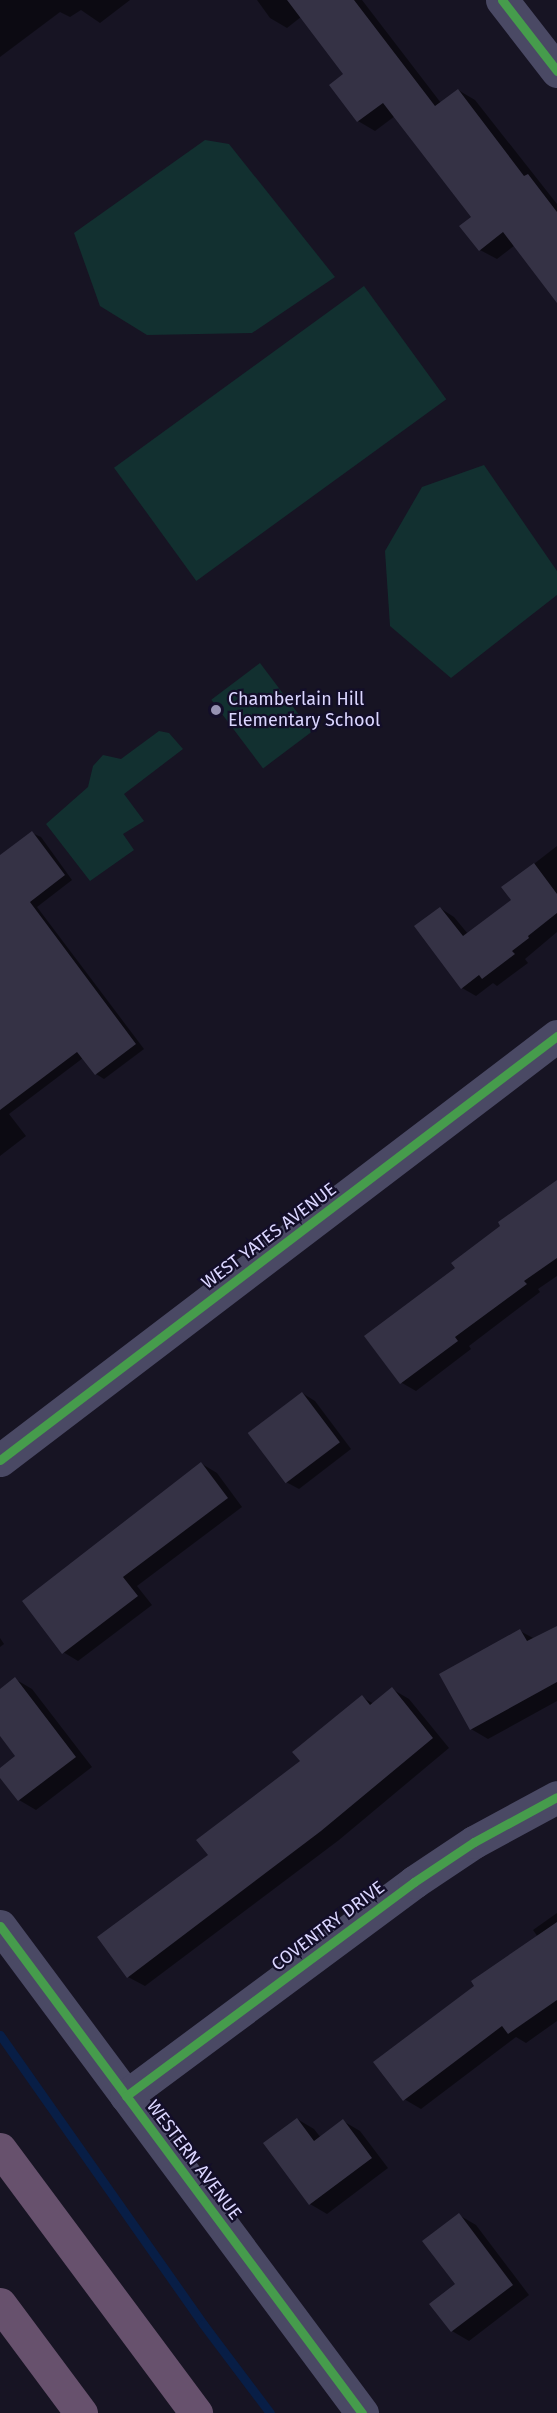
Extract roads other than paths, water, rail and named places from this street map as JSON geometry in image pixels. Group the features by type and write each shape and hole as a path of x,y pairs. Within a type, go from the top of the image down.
{"highway":[{"path":"0,2149 196,2413"},
{"path":"0,2304 81,2413"}],"street":[{"path":"502,0 557,71"},
{"name":"WEST YATES AVENUE","path":"0,1460 557,1036"},
{"name":"COVENTRY DRIVE","path":"126,2096 414,1882 474,1842 557,1797"},
{"name":"WESTERN AVENUE","path":"0,1926 362,2413"}],"waterway":[{"path":"0,2035 203,2324 270,2413"}],"place":[{"name":"Chamberlain Hill Elementary School","path":"216,710"}]}
